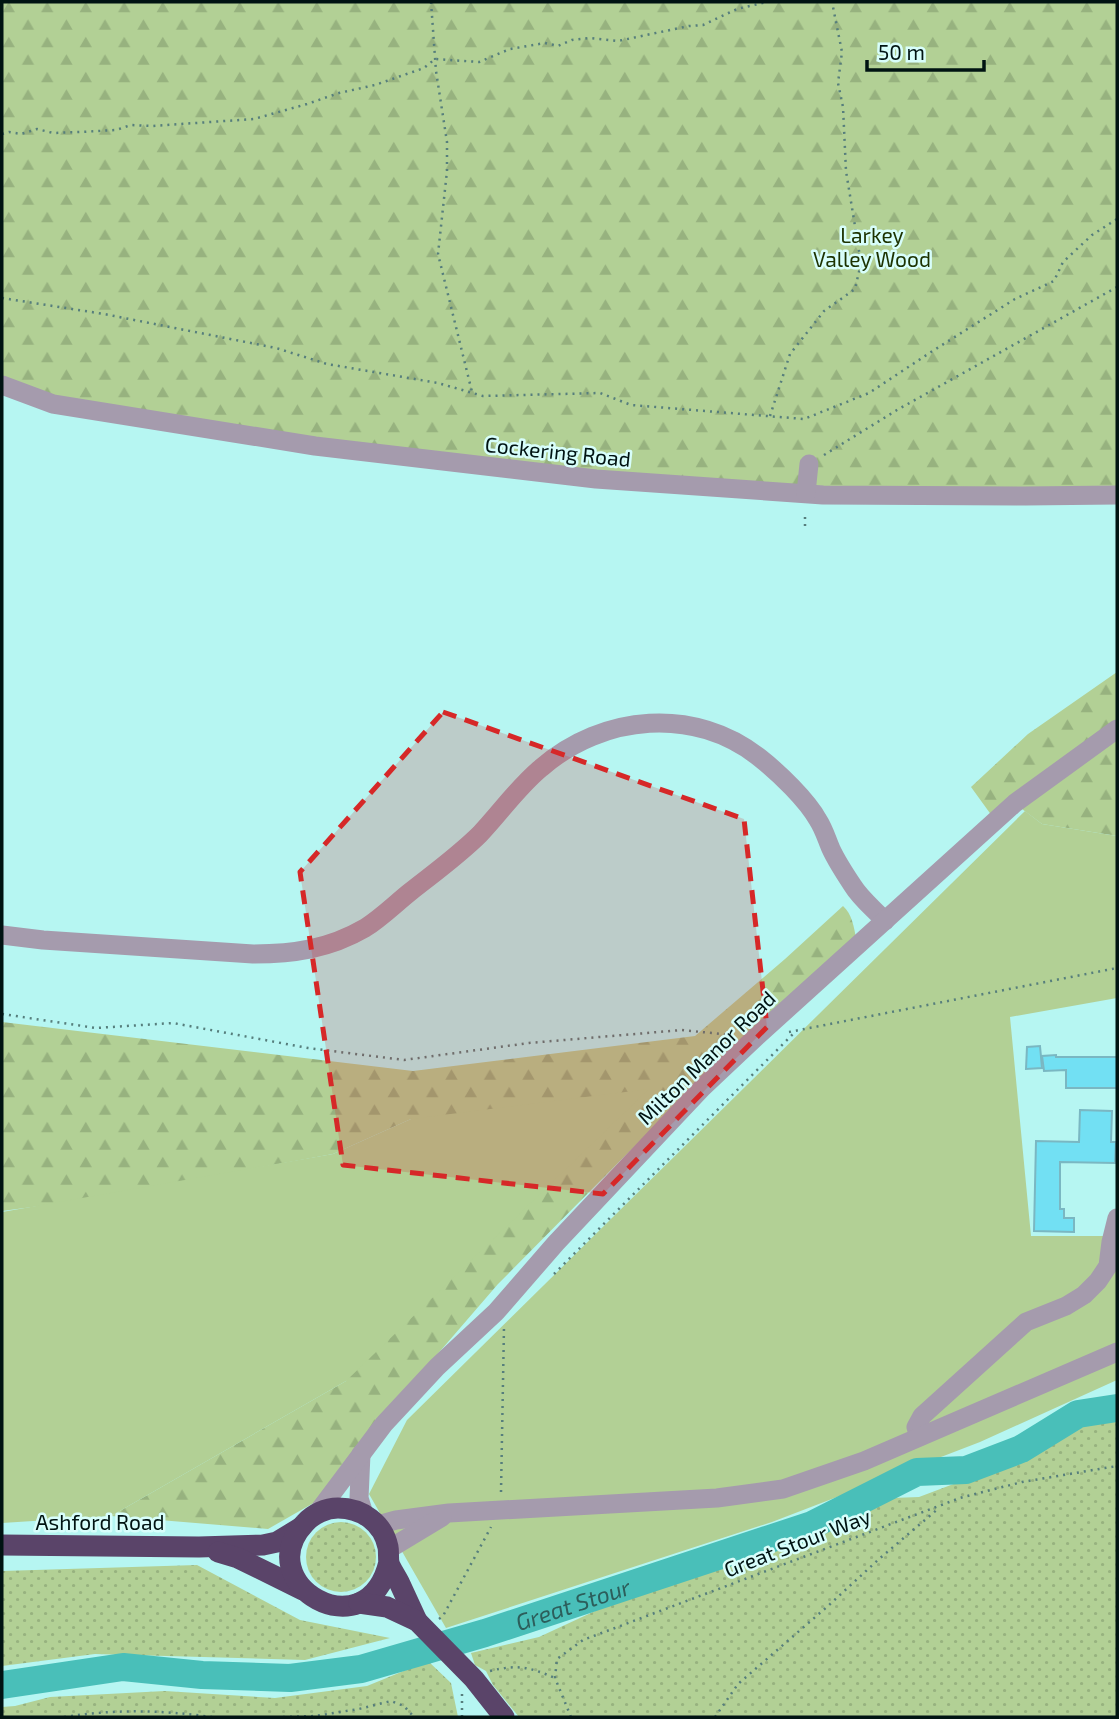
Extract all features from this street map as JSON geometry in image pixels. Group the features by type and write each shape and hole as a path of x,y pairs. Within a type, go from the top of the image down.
{"highway":[{"path":"423,1626 387,1607 359,1603 330,1605 316,1600 304,1591 291,1567 290,1553 300,1528 318,1512 333,1508 349,1508 371,1520 385,1536 389,1555 423,1626 474,1679 503,1717"},
{"name":"Ashford Road","path":"2,1545 264,1545 277,1542 300,1528"},
{"name":"Ashford Road","path":"199,1547 238,1558 304,1591"},
{"path":"359,1603 379,1587 386,1575 389,1555"}],"street":[{"name":"Cockering Road","path":"2,385 53,404 315,446 596,479 822,495 1117,495"},
{"path":"806,493 809,464"},
{"path":"2,935 253,954 304,952 323,947 342,940 382,916 462,850 540,768 559,753 610,729 662,722 695,726 722,735 760,758 780,775 818,820 833,853 854,888 885,921"},
{"name":"Milton Manor Road","path":"318,1512 384,1424 437,1367 496,1312 556,1243 703,1087 1015,803 1117,729"},
{"path":"919,1437 916,1427 922,1416 1003,1341 1026,1322 1066,1306 1084,1295 1098,1281 1108,1266 1117,1218"},
{"path":"361,1454 359,1498 371,1520 396,1520 501,1508 716,1498 783,1489 864,1461 1117,1352"},
{"path":"956,1386 971,1415"},
{"path":"389,1555 449,1513"}],"path":[{"path":"431,2 435,59 447,142 447,171 438,254 472,393"},
{"path":"2,134 21,134 37,129 53,133 116,130 131,125 254,119 375,85 424,68 435,59 478,62 510,49 545,43 558,46 572,40 589,38 618,41 703,25 737,9 767,2"},
{"path":"769,416 790,354 824,311 855,289 861,263 846,171 843,107 838,83 842,52 832,2"},
{"path":"2,298 104,313 276,348 327,364 438,383 483,396 600,393 631,405 804,419 869,393 1005,305 1054,281 1063,262 1092,235 1117,219"},
{"path":"809,464 897,410 1117,287"},
{"path":"2,1014 96,1028 173,1023 308,1048 404,1060 529,1044 682,1030 755,1038 1117,968"},
{"path":"553,1275 796,1031"},
{"path":"423,1626 443,1616 501,1508 504,1324"},
{"name":"Great Stour Way","path":"555,1678 557,1659 583,1640 943,1504 1022,1482 1117,1466"},
{"path":"715,1717 738,1684 943,1504"},
{"path":"474,1679 493,1670 532,1668 555,1678 571,1717"},
{"path":"283,1717 315,1716 391,1701 404,1706 414,1717"},
{"path":"64,1717 98,1712 147,1710 212,1717"}],"highlighted area":[{"path":"443,712 744,819 767,1027 603,1194 343,1165 300,872"}],"green space":[{"name":"Larkey Valley Wood","path":"2,2 1117,2 1117,491 953,496 583,471 316,440 53,399 2,380"},
{"path":"1117,672 1117,836 1042,824 1010,800 992,816 971,787 1028,734"},
{"path":"1025,811 1042,824 1117,836 1117,998 1010,1017 1031,1236 1115,1236 1117,1380 980,1442 772,1522 446,1628 369,1494 407,1420"},
{"path":"843,906 851,917 856,938 712,1068 498,1284 341,1466 317,1501 268,1529 111,1516 346,1381 411,1119 333,1154 78,1201 2,1211 2,1022 413,1071 695,1036"},
{"path":"649,1089 346,1381 111,1516 2,1523 2,1212 333,1154 411,1119"},
{"path":"1110,1415 1117,1417 1117,1717 519,1717 493,1685 486,1671 475,1665 471,1653 539,1637 608,1605 817,1530 892,1498 919,1497 1012,1462 1052,1443 1073,1428"},
{"path":"341,1522 366,1532 376,1557 366,1582 341,1592 316,1582 306,1557 316,1532"},
{"path":"197,1565 300,1620 390,1638 305,1660 95,1654 2,1666 2,1571"},
{"path":"428,1661 451,1683 458,1717 2,1717 2,1707 50,1697 165,1691 275,1698 367,1686"}],"building":[{"path":"1040,1046 1042,1068 1026,1069 1027,1047"},
{"path":"1042,1056 1117,1057 1117,1088 1066,1088 1066,1070 1044,1071"},
{"path":"1080,1110 1112,1111 1111,1142 1116,1142 1115,1163 1060,1162 1060,1209 1064,1209 1064,1218 1074,1218 1074,1232 1034,1231 1036,1141 1079,1142"}],"waterway":[{"name":"Great Stour","path":"2,1685 123,1667 202,1675 290,1678 361,1669 485,1633 812,1525 917,1472 966,1470 1021,1449 1078,1414 1117,1408"}]}
